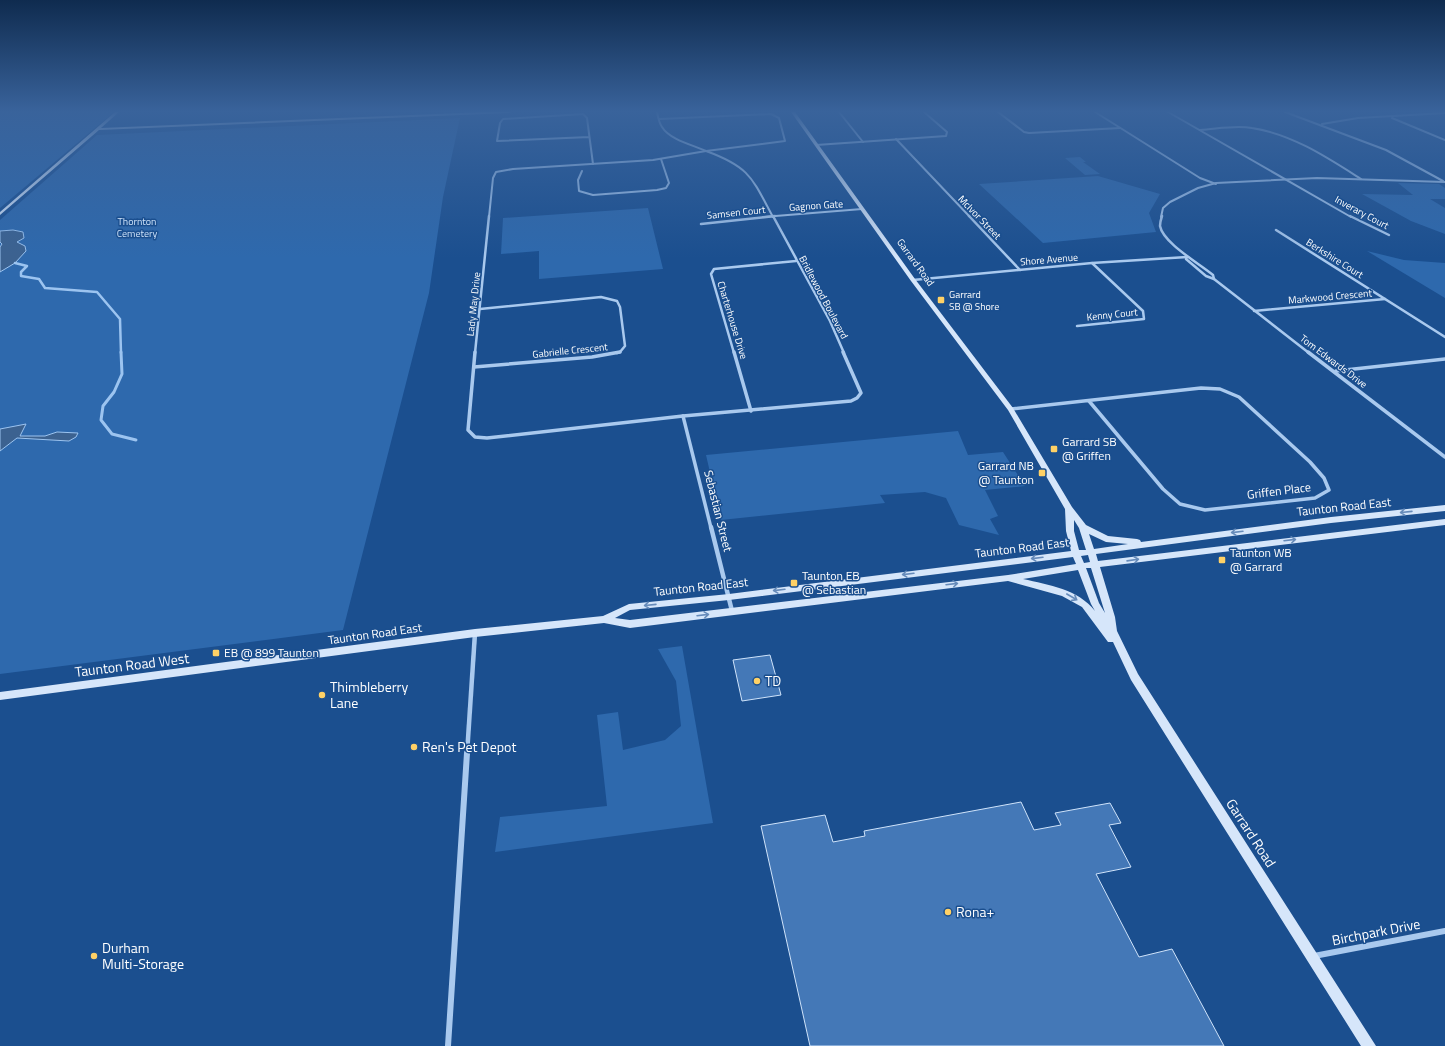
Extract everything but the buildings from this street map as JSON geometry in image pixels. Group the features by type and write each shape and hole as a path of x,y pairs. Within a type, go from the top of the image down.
{"main road":[{"path":"0,214 61,161"},
{"name":"Garrard Road","path":"827,161 913,280 1011,409 1069,509 1083,527 1112,617 1114,633"},
{"name":"Taunton Road East","path":"604,619 629,607 729,597 1324,521 1445,508"},
{"name":"Garrard Road","path":"1069,509 1070,531 1094,604 1114,633 1134,677 1159,719 1368,1046"},
{"name":"Taunton Road East","path":"268,661 475,633 604,619 630,624 1008,578 1081,566 1445,522"},
{"path":"1083,527 1106,539 1148,543"},
{"path":"1008,578 1065,593 1085,605 1122,653"},
{"name":"Taunton Road West","path":"0,696 268,661"}],"street":[{"name":"Lady May Drive","path":"629,161 513,169 496,172 492,178 468,430 475,437 487,438 683,416"},
{"path":"582,171 578,180 579,191 584,193 593,195 657,190 666,188 669,183 662,161"},
{"name":"Bridlewood Boulevard","path":"683,416 851,401 858,398 861,393 830,321 747,172 729,161"},
{"name":"McIvor Street","path":"916,161 1020,270"},
{"path":"1173,161 1200,178 1215,184"},
{"name":"Inverary Court","path":"1253,161 1351,217 1389,235"},
{"path":"1333,161 1362,179"},
{"path":"1410,161 1445,182"},
{"name":"Tom Edwards Drive","path":"1445,182 1362,179 1286,180 1215,184 1198,188 1170,202 1163,208 1160,225 1164,235 1187,257 1186,259 1206,276 1214,278 1254,311 1336,371 1445,457"},
{"name":"Gagnon Gate","path":"772,216 862,209"},
{"name":"Samsen Court","path":"701,224 772,216"},
{"name":"Berkshire Court","path":"1276,230 1385,299"},
{"name":"Shore Avenue","path":"913,280 1187,257"},
{"name":"Charterhouse Drive","path":"751,411 711,274 714,269 722,267 796,261"},
{"name":"Kenny Court","path":"1078,326 1144,319 1143,311 1092,264"},
{"name":"Gabrielle Crescent","path":"474,367 592,358 620,352 625,346 620,307 617,301 612,298 480,308"},
{"name":"Markwood Crescent","path":"1254,311 1385,299 1445,337"},
{"path":"1336,371 1445,359"},
{"name":"Griffen Place","path":"1011,409 1201,388 1220,388 1239,397 1310,462 1324,478 1329,490 1315,498 1205,510 1180,504 1163,489 1089,401"},
{"name":"Sebastian Street","path":"683,416 732,611"},
{"path":"448,1046 475,633"},
{"name":"Birchpark Drive","path":"1311,957 1445,931"}],"green space":[{"path":"0,161 56,161 0,208"},
{"name":"Thornton Cemetery","path":"68,161 451,161 443,197 429,293 343,630 0,674 0,220"},
{"path":"1068,161 1085,161 1086,162 1083,162 1100,174 1085,175"},
{"path":"1098,176 1160,194 1149,213 1156,232 1043,243 979,184"},
{"path":"1398,183 1439,184 1445,188 1445,199 1430,199 1445,208 1445,234 1411,221 1362,194 1413,195"},
{"path":"648,208 663,269 539,279 539,251 501,254 503,218"},
{"path":"1367,251 1404,260 1445,263 1445,298"},
{"path":"958,431 968,455 1003,452 1025,486 985,490 998,516 990,519 999,535 959,525 946,498 925,492 880,495 885,503 721,520 706,455"},
{"path":"682,646 713,823 495,852 500,817 607,806 597,715 618,712 623,750 665,740 681,726 676,681 658,649"}],"shaded area":[{"path":"13,230 23,232 24,238 17,242 25,246 26,251 15,263 0,272 0,247 2,244 0,242 0,231"},
{"path":"26,424 20,436 45,436 57,432 78,433 76,437 69,441 17,438 0,451 0,429"}],"waterway":[{"path":"15,263 27,266 21,272 21,276 39,279 45,288 97,292 120,319 121,353"},
{"path":"121,352 122,374 114,392 103,406 101,420 112,434 136,440"}],"place":[{"name":"Garrard SB @ Shore","path":"941,300"},
{"name":"Garrard SB @ Griffen","path":"1054,449"},
{"name":"Garrard NB @ Taunton","path":"1042,473"},
{"name":"Taunton WB @ Garrard","path":"1222,560"},
{"name":"Taunton EB @ Sebastian","path":"794,583"},
{"name":"EB @ 899 Taunton","path":"216,653"},
{"name":"TD","path":"757,681"},
{"name":"Thimbleberry Lane","path":"322,695"},
{"name":"Ren's Pet Depot","path":"414,747"},
{"name":"Rona+","path":"948,912"},
{"name":"Durham Multi-Storage","path":"94,956"}]}
